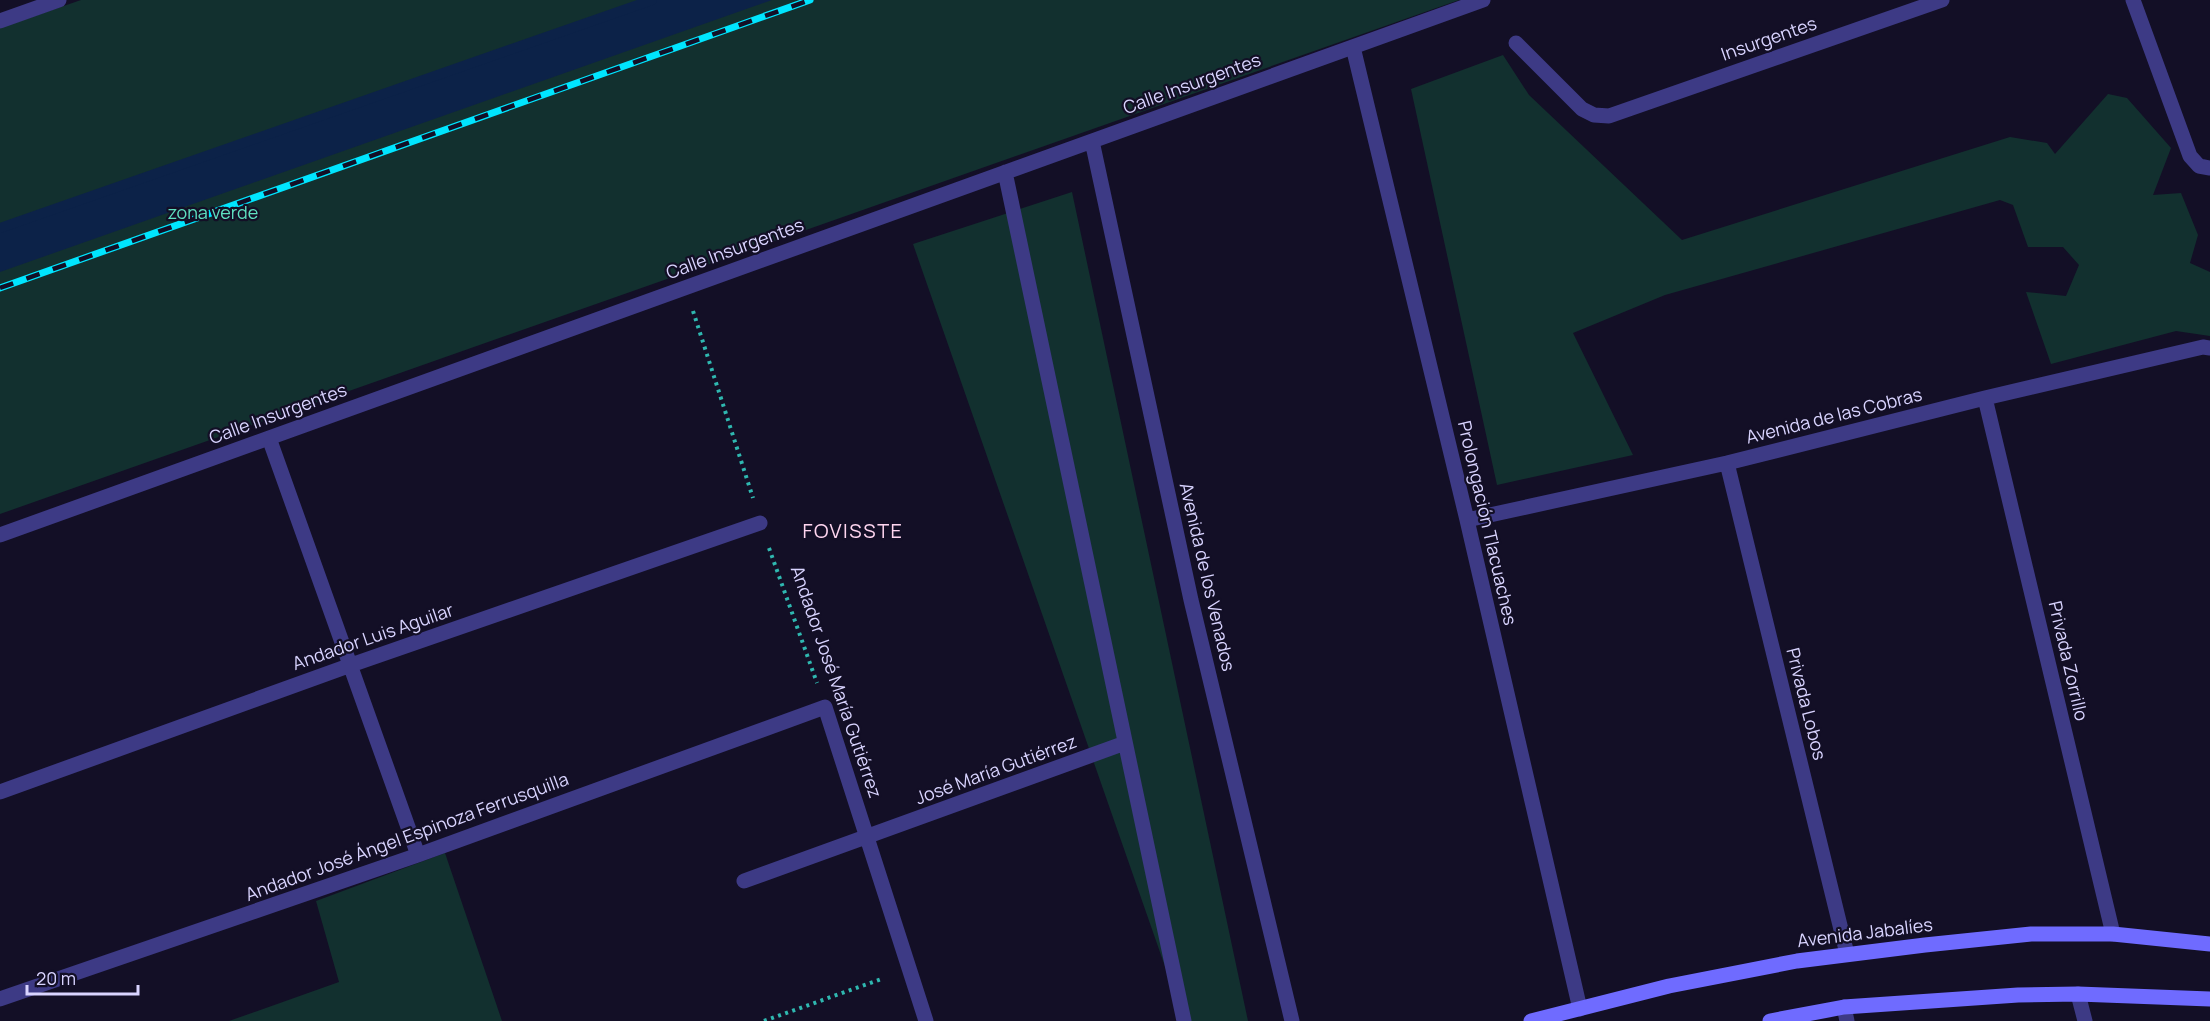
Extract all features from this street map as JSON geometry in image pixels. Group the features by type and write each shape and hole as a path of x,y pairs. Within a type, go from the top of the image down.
{"street":[{"path":"0,21 59,0"},
{"name":"Calle Insurgentes","path":"0,535 1483,0"},
{"name":"Insurgentes","path":"1516,43 1582,109 1594,115 1609,116 1942,0"},
{"path":"2133,0 2190,156 2204,167"},
{"name":"Prolongación Tlacuaches","path":"1353,46 1467,520 1580,1009"},
{"name":"Avenida de los Venados","path":"1092,141 1191,600 1292,1021"},
{"path":"1005,172 1184,1021"},
{"name":"Avenida de las Cobras","path":"1467,520 1727,463 1985,398 2203,347 2210,348"},
{"name":"Privada Zorrillo","path":"1985,398 2113,934"},
{"path":"269,438 418,855"},
{"name":"Privada Lobos","path":"1727,463 1847,954"},
{"name":"Andador Luis Aguilar","path":"0,792 351,665 760,523"},
{"name":"Andador José María Gutiérrez","path":"825,707 926,1021"},
{"name":"Andador José Ángel Espinoza Ferrusquilla","path":"0,999 418,855 825,707"},
{"name":"José María Gutiérrez","path":"744,881 1125,743"},
{"name":"Avenida Jabalíes","path":"1531,1021 1669,986 1797,961 1847,954 2031,934 2113,934 2210,944"},
{"path":"2078,994 2085,1021"},
{"path":"1770,1021 2018,995 2078,994 2210,999"}],"path":[{"name":"Andador José María Gutiérrez","path":"685,288 760,523 825,707"},
{"path":"764,1021 910,969"}],"green space":[{"name":"zona verde","path":"81,0 1459,0 0,514 0,28"},
{"path":"1503,55 1529,95 1682,240 2010,137 2047,143 2055,154 2108,94 2127,98 2171,148 2153,195 2181,193 2198,235 2190,263 2210,272 2210,336 2176,331 2051,364 2026,292 2066,296 2079,265 2063,247 2028,247 2013,205 2000,200 1665,295 1573,333 1633,455 1497,485 1411,89"},
{"path":"1072,192 1248,1021 1184,1021 913,244"},
{"path":"445,853 502,1021 229,1021 339,982 316,901"}],"water":[{"path":"653,0 772,0 0,272 0,228"}],"waterway":[{"path":"0,228 652,0"}],"railway":[{"path":"0,288 810,0"}],"district":[{"name":"FOVISSTE","path":"853,531"}]}
